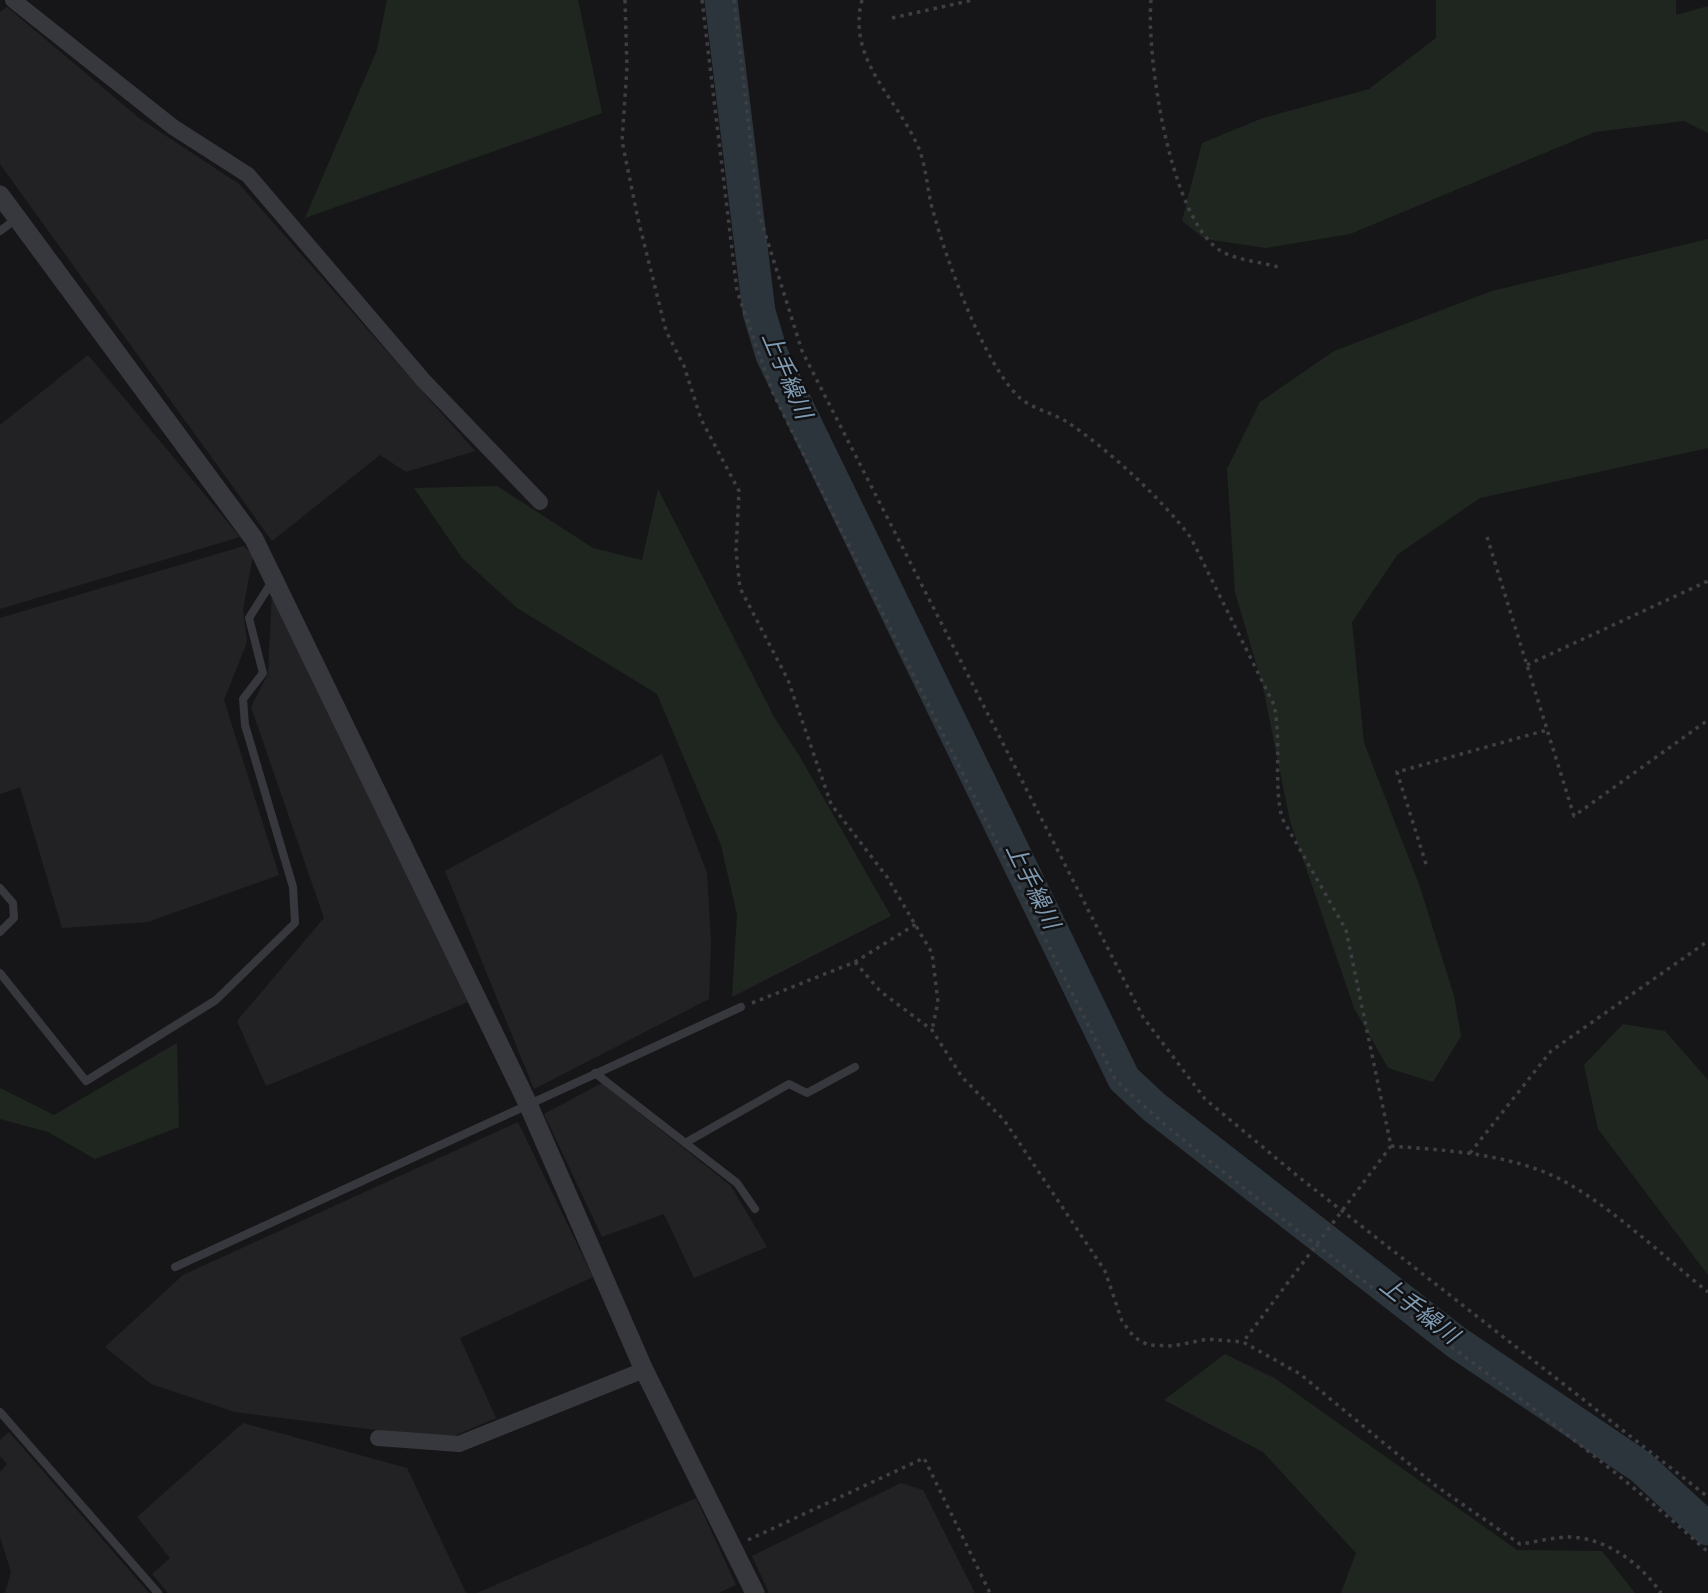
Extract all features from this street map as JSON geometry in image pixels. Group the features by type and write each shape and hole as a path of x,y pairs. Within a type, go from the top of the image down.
{"street":[{"path":"13,0 173,127 248,175 423,380 540,502"},
{"path":"0,195 254,539 528,1104 644,1370 755,1593"},
{"path":"379,1438 459,1444 644,1370"}],"lane":[{"path":"0,231 16,219"},
{"path":"0,973 86,1080 216,1000 295,923 293,887 245,725 243,699 263,673 249,618 274,580"},
{"path":"0,888 13,903 14,918 0,932"},
{"path":"175,1267 741,1007"},
{"path":"685,1143 789,1084 807,1093 855,1067"},
{"path":"596,1073 737,1183 755,1209"},
{"path":"0,1412 158,1593"}],"path":[{"path":"625,0 627,67 622,141 666,331 684,366 701,419 739,491 736,551 740,588 788,680 831,804 887,877 932,953 938,1002 932,1030"},
{"path":"702,0 737,291 773,393 1115,1079 1149,1112 1315,1246 1640,1491 1708,1552"},
{"path":"734,0 759,214 802,351 1143,1017 1205,1099 1300,1178 1708,1497"},
{"path":"862,0 861,36 868,61 918,146 942,242 966,308 1002,374 1021,398 1067,422 1177,519 1196,546 1274,705 1279,728 1279,805 1282,818 1346,930 1391,1146 1243,1342"},
{"path":"892,18 973,0"},
{"path":"1151,0 1149,28 1179,190 1197,225 1221,251 1278,267"},
{"path":"1488,537 1574,817 1708,720"},
{"path":"1527,665 1708,581"},
{"path":"1426,864 1397,772 1547,730"},
{"path":"741,1007 855,961 916,924"},
{"path":"1470,1153 1551,1051 1708,941"},
{"path":"855,961 880,991 932,1030 962,1077 1004,1121 1105,1271 1122,1321 1134,1337 1147,1345 1173,1346 1208,1339 1243,1342 1300,1374 1436,1486 1520,1544 1570,1537 1610,1548 1645,1570 1661,1593"},
{"path":"1391,1146 1470,1153 1547,1173 1577,1188 1708,1292"},
{"path":"733,1546 924,1458 990,1593"}],"shaded area":[{"path":"387,0 578,0 602,113 305,218 377,50"},
{"path":"1436,0 1676,0 1676,15 1708,6 1708,133 1684,121 1595,132 1350,234 1266,248 1205,239 1182,221 1202,143 1263,118 1369,89 1436,38"},
{"path":"7,7 139,118 239,184 475,451 406,472 380,455 272,541 0,164 0,12"},
{"path":"1708,239 1708,448 1480,498 1398,554 1352,622 1364,743 1420,887 1454,996 1461,1036 1433,1082 1388,1068 1354,1008 1290,821 1263,687 1235,592 1227,469 1260,402 1334,351 1492,291"},
{"path":"88,355 240,537 0,609 0,425"},
{"path":"497,486 593,548 642,560 658,489 774,717 800,757 891,916 732,997 737,915 721,845 657,694 517,608 462,558 414,488"},
{"path":"244,546 253,555 243,610 247,642 224,700 279,875 148,922 62,928 20,787 0,794 0,618"},
{"path":"272,592 468,1002 266,1086 237,1021 324,918 251,707 268,674"},
{"path":"662,754 707,873 711,942 709,999 534,1089 445,871"},
{"path":"1623,1024 1665,1031 1708,1080 1708,1275 1598,1129 1584,1065"},
{"path":"177,1043 179,1127 95,1159 48,1132 0,1119 0,1088 54,1115"},
{"path":"602,1083 731,1186 767,1247 694,1278 664,1214 602,1237 544,1114"},
{"path":"518,1122 593,1277 460,1338 496,1418 447,1439 235,1412 151,1384 105,1347 183,1275"},
{"path":"1225,1354 1276,1379 1517,1550 1602,1551 1635,1593 1341,1593 1356,1553 1263,1452 1164,1400"},
{"path":"243,1423 407,1468 466,1593 168,1593 152,1574 170,1558 137,1517"},
{"path":"9,1432 149,1593 5,1593 11,1572 0,1537 0,1472 7,1464 0,1456 0,1440"},
{"path":"901,1483 923,1490 975,1593 769,1593 752,1556"},
{"path":"696,1498 736,1585 718,1593 477,1593"}],"waterway":[{"name":"上手繰川","path":"721,0 759,312 772,355 1124,1079 1154,1107 1456,1342 1641,1467 1708,1529"}]}
